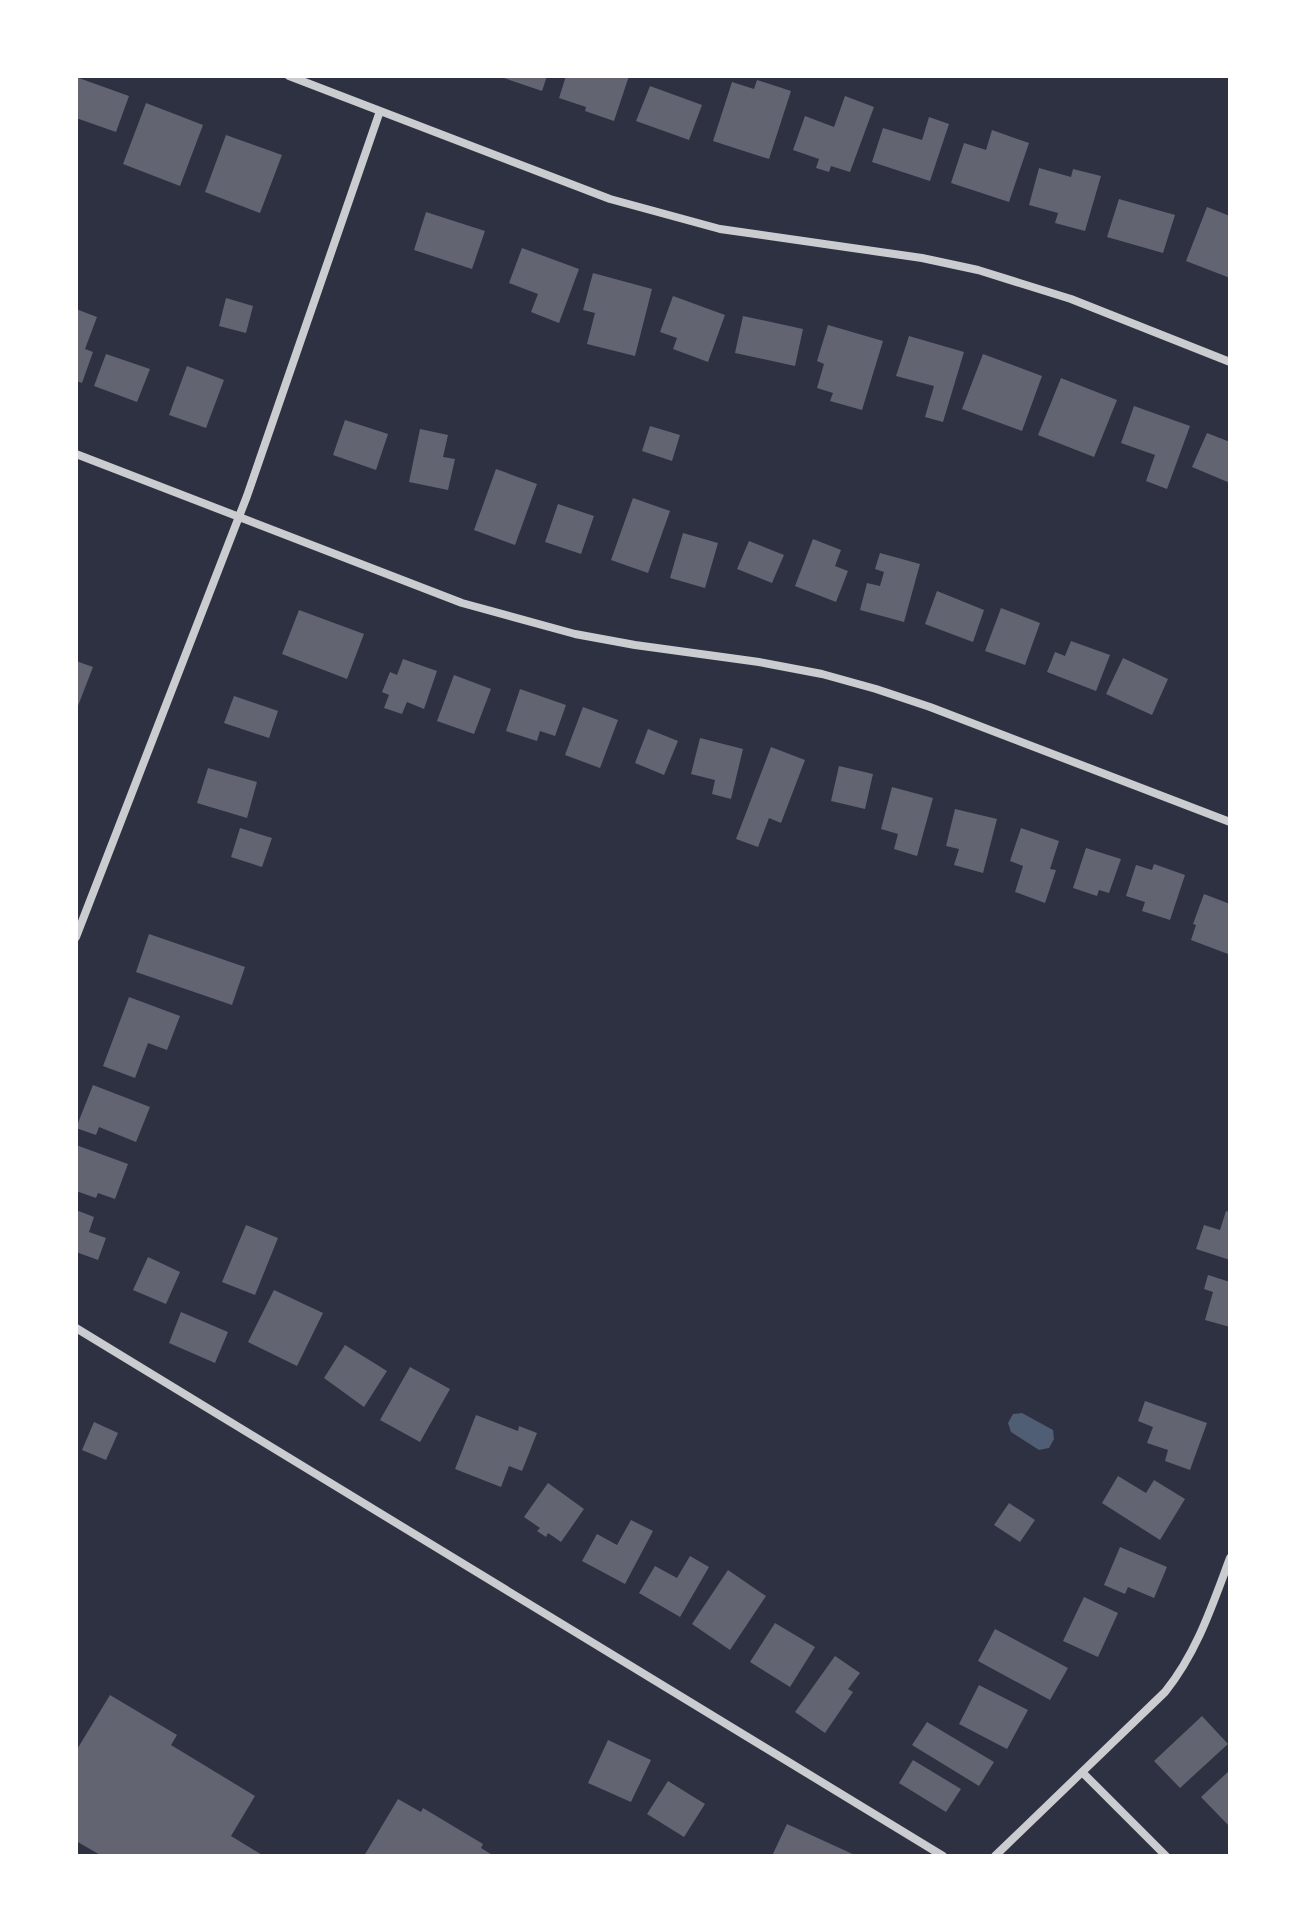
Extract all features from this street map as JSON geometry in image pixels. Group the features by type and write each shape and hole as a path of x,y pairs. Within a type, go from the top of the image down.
{"street":[{"path":"289,76 610,199 665,216 765,237 922,258 978,270 1071,299 1230,362"},
{"path":"76,937 239,517 380,111"},
{"path":"76,454 462,603 518,620 635,645 784,666 876,689 1230,822"},
{"path":"76,1328 943,1856"},
{"path":"995,1856 1083,1773 1180,1674 1204,1628 1230,1558"},
{"path":"1083,1773 1166,1856"}],"water":[{"path":"1022,1413 1053,1430 1054,1439 1049,1448 1039,1450 1011,1432 1008,1423 1013,1414"}],"building":[{"path":"498,76 547,76 542,91"},
{"path":"566,76 629,76 614,121 559,98"},
{"path":"76,77 129,96 116,132 76,118"},
{"path":"757,80 791,91 769,159 713,141 732,82 754,89"},
{"path":"650,86 702,105 689,140 636,121"},
{"path":"845,96 874,107 850,172 831,166 829,172 816,168 819,159 793,150 805,116 834,127"},
{"path":"146,103 203,125 180,186 123,164"},
{"path":"929,117 949,124 930,181 872,162 883,128 922,140"},
{"path":"992,130 1029,143 1009,202 951,183 964,143 986,150"},
{"path":"226,135 282,155 260,213 205,192"},
{"path":"1039,168 1071,177 1073,169 1101,176 1085,231 1055,223 1058,213 1029,205"},
{"path":"1119,199 1175,215 1163,253 1107,237"},
{"path":"1207,207 1230,216 1230,278 1186,261"},
{"path":"426,212 485,231 472,269 414,250"},
{"path":"522,248 579,269 559,323 531,312 538,294 509,283"},
{"path":"593,273 652,289 635,356 587,344 595,313 583,310"},
{"path":"673,296 725,315 708,362 673,349 677,338 660,332"},
{"path":"226,298 253,306 246,333 219,326"},
{"path":"76,309 97,317 85,349 93,352 82,383 76,381"},
{"path":"743,316 803,329 795,366 735,353"},
{"path":"828,325 883,341 862,410 830,401 833,393 817,388 824,364 817,361"},
{"path":"909,336 964,352 943,422 925,417 934,386 896,376"},
{"path":"106,354 150,369 137,402 94,386"},
{"path":"983,354 1042,376 1022,431 962,409"},
{"path":"187,366 224,380 206,428 169,415"},
{"path":"1061,378 1117,400 1094,457 1038,435"},
{"path":"1134,406 1190,426 1167,489 1146,481 1155,455 1121,443"},
{"path":"345,420 388,434 376,470 333,455"},
{"path":"650,426 680,435 672,461 642,451"},
{"path":"420,429 448,435 443,457 455,459 448,490 409,482"},
{"path":"1207,433 1230,442 1230,483 1192,467"},
{"path":"496,469 537,484 515,545 474,530"},
{"path":"633,498 670,511 648,573 611,560"},
{"path":"558,504 594,516 581,554 545,542"},
{"path":"683,533 718,543 705,588 670,578"},
{"path":"813,539 841,550 835,566 848,571 836,602 795,586"},
{"path":"749,541 784,555 772,583 737,569"},
{"path":"880,553 920,564 904,622 860,610 867,583 880,586 884,572 875,569"},
{"path":"937,591 984,610 973,642 925,624"},
{"path":"1001,608 1040,623 1025,665 985,651"},
{"path":"299,610 364,634 347,679 282,654"},
{"path":"1071,641 1110,655 1096,691 1047,672 1055,652 1065,656"},
{"path":"1123,658 1168,679 1152,715 1106,694"},
{"path":"403,659 437,671 424,709 407,702 402,714 384,708 389,695 382,692 390,672 397,675"},
{"path":"76,661 93,667 76,711"},
{"path":"454,675 491,689 474,734 437,721"},
{"path":"520,689 566,705 555,736 540,731 537,741 506,731"},
{"path":"234,696 278,711 269,738 224,723"},
{"path":"583,707 618,720 600,768 565,755"},
{"path":"648,729 678,741 664,775 635,763"},
{"path":"700,738 743,749 731,799 712,794 715,780 691,774"},
{"path":"771,747 805,760 781,823 769,818 758,847 736,839"},
{"path":"839,766 873,774 865,809 831,801"},
{"path":"208,768 257,782 247,818 197,803"},
{"path":"892,787 933,798 917,856 894,849 898,834 881,829"},
{"path":"955,809 997,819 983,873 954,865 959,849 946,846"},
{"path":"240,828 272,838 262,867 231,857"},
{"path":"1021,828 1059,841 1050,869 1056,870 1045,903 1015,892 1023,866 1010,861"},
{"path":"1086,848 1121,859 1109,893 1099,890 1097,896 1073,888"},
{"path":"1154,864 1185,875 1170,920 1142,911 1145,902 1126,896 1136,865 1152,870"},
{"path":"1204,894 1230,904 1228,954 1191,940 1196,925 1193,924"},
{"path":"149,934 245,967 232,1005 136,972"},
{"path":"129,997 180,1016 167,1050 148,1043 135,1078 103,1066"},
{"path":"93,1085 150,1107 136,1142 99,1127 96,1135 76,1128"},
{"path":"76,1145 128,1164 115,1199 98,1193 96,1198 76,1191"},
{"path":"76,1210 94,1217 89,1232 106,1238 98,1260 76,1252"},
{"path":"1226,1211 1230,1212 1230,1260 1196,1249 1204,1225 1220,1230"},
{"path":"246,1225 278,1238 255,1295 222,1282"},
{"path":"148,1257 180,1272 166,1304 133,1290"},
{"path":"1208,1275 1230,1282 1230,1327 1205,1320 1213,1292 1204,1289"},
{"path":"274,1290 323,1313 297,1366 248,1342"},
{"path":"181,1312 228,1332 215,1363 169,1343"},
{"path":"345,1345 387,1371 364,1407 324,1378"},
{"path":"410,1367 450,1389 420,1442 380,1420"},
{"path":"1145,1401 1207,1423 1190,1470 1165,1461 1168,1450 1147,1443 1153,1427 1138,1421"},
{"path":"476,1415 518,1431 519,1426 537,1433 522,1471 509,1466 501,1487 455,1469"},
{"path":"94,1422 118,1433 106,1460 82,1450"},
{"path":"1118,1476 1146,1493 1154,1480 1185,1499 1160,1540 1102,1503"},
{"path":"548,1483 584,1509 561,1542 548,1533 546,1537 537,1531 540,1528 524,1517"},
{"path":"1009,1503 1035,1520 1020,1542 994,1525"},
{"path":"631,1520 653,1531 625,1584 582,1561 597,1534 617,1545"},
{"path":"1120,1547 1167,1567 1154,1598 1128,1587 1125,1594 1104,1585"},
{"path":"690,1556 709,1567 680,1617 639,1593 655,1566 677,1578"},
{"path":"728,1570 766,1596 730,1650 692,1624"},
{"path":"1084,1597 1118,1613 1098,1657 1063,1641"},
{"path":"775,1623 815,1647 790,1687 750,1662"},
{"path":"995,1629 1068,1668 1050,1700 978,1661"},
{"path":"835,1656 860,1673 848,1689 853,1692 825,1733 795,1712"},
{"path":"979,1685 1028,1710 1007,1749 959,1724"},
{"path":"110,1695 177,1735 171,1745 255,1796 231,1836 264,1856 102,1856 76,1841 76,1751"},
{"path":"1202,1716 1228,1744 1180,1788 1154,1761"},
{"path":"927,1722 994,1762 979,1786 912,1745"},
{"path":"608,1740 651,1760 631,1802 588,1783"},
{"path":"913,1760 961,1789 946,1812 899,1783"},
{"path":"1230,1770 1230,1827 1201,1797"},
{"path":"668,1781 705,1804 684,1837 647,1814"},
{"path":"398,1799 421,1812 423,1808 483,1844 481,1848 494,1856 364,1856"},
{"path":"787,1824 857,1856 772,1856"}]}
